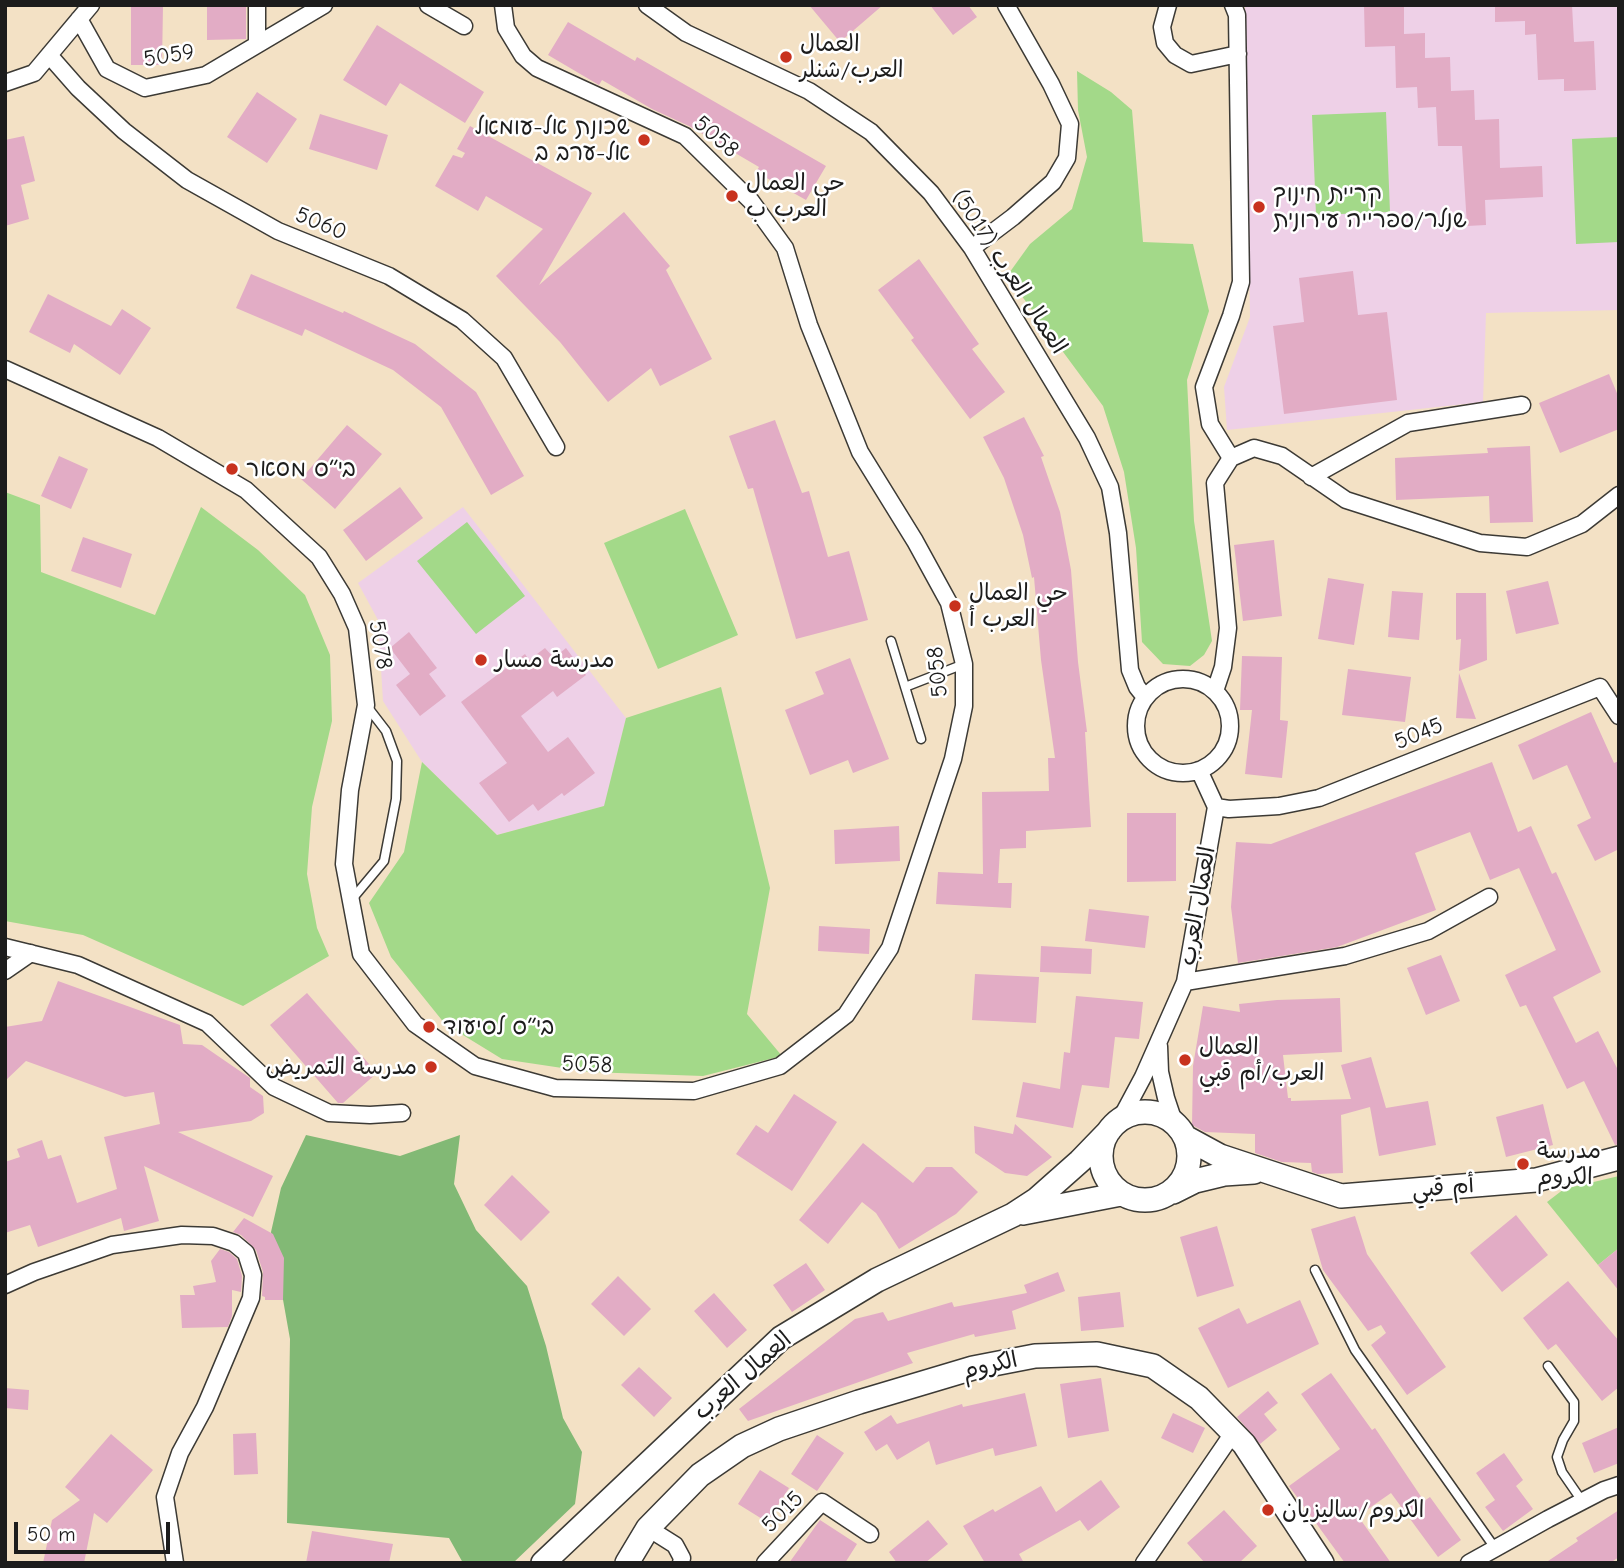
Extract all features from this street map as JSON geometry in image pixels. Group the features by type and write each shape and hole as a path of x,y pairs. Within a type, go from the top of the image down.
{"street":[{"path":"5,83 34,74 91,5"},
{"path":"257,5 257,43"},
{"name":"5059","path":"79,19 107,69 145,88 206,75 324,5"},
{"path":"428,5 464,26"},
{"name":"5058","path":"475,1066 555,1088 694,1091 780,1066 846,1015 890,948 949,771 964,706 964,664 949,603 915,541 860,452 808,325 785,248 751,201 685,136 537,68 523,55 506,28 503,5"},
{"name":"العمال العرب (5017)","path":"647,5 686,33 809,91 871,132 931,193 972,248 1087,438 1110,487 1118,533 1130,670 1137,687 1145,697"},
{"path":"972,248 1013,218 1053,182 1067,158 1070,124 1051,84 1006,5"},
{"path":"1168,5 1162,27 1165,43 1174,55 1191,64 1238,54"},
{"path":"1231,458 1210,424 1204,387 1241,282 1237,15 1233,5"},
{"name":"5060","path":"49,55 78,88 124,131 187,180 278,231 389,276 462,320 504,358 556,447"},
{"name":"5078","path":"5,369 158,438 246,490 319,557 342,594 357,628 366,705 349,790 344,864 361,954 415,1024 475,1066"},
{"path":"1311,477 1408,423 1522,405"},
{"path":"1214,691 1223,667 1228,628 1215,483 1231,458 1254,448 1282,456 1346,500 1480,543 1527,547 1582,524 1619,495"},
{"path":"1174,680 1196,681 1214,691 1229,713 1228,739 1223,751 1212,763 1199,770 1187,773 1163,769 1145,753 1136,730 1137,718 1145,697 1154,689 1174,680"},
{"name":"5045","path":"1216,807 1229,809 1279,806 1318,798 1600,687 1619,716"},
{"path":"1199,770 1216,807"},
{"name":"العمال العرب","path":"542,1563 780,1338 877,1280 1013,1215 1053,1185 1114,1126 1143,1077 1185,982 1216,807"},
{"path":"1185,982 1345,956 1428,931 1489,897"},
{"path":"5,947 78,965 207,1023 275,1087 329,1113 402,1113"},
{"path":"5,971 31,953"},
{"name":"العمال العرب","path":"1158,1041 1160,1072 1166,1098 1180,1131"},
{"path":"1143,1112 1166,1118 1180,1131 1189,1154 1186,1171 1177,1186 1163,1196 1149,1200 1121,1194 1112,1186 1102,1165 1104,1142 1114,1126 1131,1115 1143,1112"},
{"name":"أم قبي","path":"1180,1131 1220,1156 1341,1196 1535,1180 1619,1158"},
{"name":"أم قبي","path":"1163,1196 1224,1174 1268,1171"},
{"name":"العمال العرب","path":"1013,1215 1121,1194"},
{"path":"5,1285 112,1245 182,1235 213,1236 234,1243 246,1253 253,1275 251,1298 205,1407 180,1453 165,1497 175,1563"},
{"name":"الكروم","path":"627,1563 648,1528 700,1475 742,1446 779,1429 973,1368 1035,1356 1097,1354 1153,1366 1199,1398 1233,1433 1273,1486 1322,1563"},
{"path":"1144,1563 1233,1433"},
{"path":"1469,1563 1582,1501 1619,1485"},
{"name":"5015","path":"765,1563 822,1502 870,1534"},
{"path":"648,1528 675,1545 682,1558 681,1563"}],"lane":[{"path":"891,641 921,739"},
{"path":"905,687 964,664"},
{"path":"351,900 384,861 396,799 397,761 386,731 366,705"},
{"path":"1315,1270 1355,1350 1495,1548"},
{"path":"1548,1366 1573,1402 1574,1421 1557,1457 1562,1472 1582,1501"}],"shaded area":[{"path":"1245,5 1619,5 1619,310 1486,313 1483,402 1227,430 1224,387 1250,317"},
{"name":"مدرسة مسار","path":"463,507 626,718 605,806 497,835 422,762 383,701 378,620 358,583"}],"green space":[{"path":"1077,71 1111,92 1132,110 1143,242 1193,244 1209,311 1187,380 1194,521 1212,641 1204,655 1190,666 1163,664 1142,642 1136,548 1124,472 1103,406 1007,276 1030,244 1072,209 1087,157 1078,110"},
{"path":"1386,112 1390,212 1316,215 1312,115"},
{"path":"1619,137 1619,242 1576,244 1572,139"},
{"path":"5,492 40,505 41,572 155,615 201,507 258,550 305,595 330,655 332,721 312,807 307,874 317,928 329,956 243,1006 83,935 5,921"},
{"path":"685,509 738,635 658,669 604,543"},
{"path":"467,522 525,596 476,634 417,561"},
{"path":"721,687 770,888 747,1014 782,1056 703,1076 589,1072 502,1059 445,1024 391,957 369,903 404,852 422,762 497,835 604,806 626,718"},
{"path":"306,1135 400,1156 460,1135 454,1184 476,1230 527,1286 546,1346 563,1418 582,1452 575,1504 513,1563 463,1563 449,1538 287,1523 290,1339 271,1232 281,1188"},
{"path":"1619,1176 1619,1248 1598,1265 1547,1202 1564,1189"}],"building":[{"path":"131,5 163,5 162,65 131,65"},
{"path":"207,5 246,5 246,39 207,40"},
{"path":"809,5 883,5 840,42"},
{"path":"930,5 968,5 977,17 953,35"},
{"path":"1364,5 1404,5 1404,34 1425,33 1425,58 1450,57 1451,91 1474,90 1475,120 1499,119 1500,168 1542,166 1543,197 1485,200 1486,225 1467,226 1462,146 1438,146 1436,107 1418,108 1417,87 1396,88 1395,46 1365,47"},
{"path":"1495,5 1572,5 1574,42 1594,41 1596,90 1564,91 1564,79 1538,80 1536,34 1525,35 1525,21 1495,22"},
{"path":"568,22 635,61 637,57 826,166 806,200 756,172 759,167 689,126 652,109 602,80 599,85 548,55"},
{"path":"377,25 484,92 465,123 400,83 386,106 343,80"},
{"path":"257,92 297,119 267,163 227,137"},
{"path":"320,114 388,135 377,170 309,149"},
{"path":"470,126 592,193 539,285 624,212 670,266 666,270 712,359 660,386 651,368 608,402 560,342 496,276 543,229 486,196 478,211 435,186 453,155 462,158 465,153 457,149"},
{"path":"24,136 35,181 21,185 29,219 5,226 5,140"},
{"path":"919,259 979,344 972,349 1005,392 970,419 911,340 914,338 878,290"},
{"path":"1353,271 1358,315 1387,312 1397,400 1284,414 1273,326 1304,322 1299,278"},
{"path":"251,274 343,313 344,311 415,344 476,392 524,476 491,495 441,407 393,370 305,329 302,336 236,308"},
{"path":"48,294 111,326 122,309 151,328 120,375 74,344 70,353 29,332"},
{"path":"1609,374 1619,398 1619,429 1560,453 1539,403"},
{"path":"1024,417 1044,456 1041,457 1060,512 1071,570 1087,732 1091,827 1026,831 1026,848 1000,849 998,883 1012,883 1011,908 936,904 938,872 983,874 982,792 1049,791 1048,758 1055,758 1041,660 1034,577 1032,578 1023,535 1004,478 983,437"},
{"path":"775,420 802,493 809,491 828,557 849,551 868,620 796,639 753,488 748,489 729,436"},
{"path":"347,425 382,454 335,509 301,479"},
{"path":"1530,446 1533,522 1490,523 1489,496 1396,500 1395,458 1488,453 1487,448"},
{"path":"59,456 88,469 71,509 41,496"},
{"path":"400,487 423,518 366,561 343,530"},
{"path":"83,537 132,554 121,588 71,571"},
{"path":"1274,540 1282,616 1243,621 1234,545"},
{"path":"1328,578 1364,584 1354,645 1318,639"},
{"path":"1548,581 1559,624 1516,634 1506,591"},
{"path":"1392,591 1423,593 1419,640 1388,637"},
{"path":"1456,593 1486,593 1487,660 1459,671 1461,639 1456,640"},
{"path":"409,632 437,668 429,674 446,696 420,716 396,685 410,674 390,648"},
{"path":"545,648 554,658 566,648 586,675 557,697 553,691 521,716 548,752 568,737 595,773 538,811 533,804 509,822 479,783 507,763 461,702 525,654 529,660"},
{"path":"1242,656 1282,657 1280,720 1288,721 1282,778 1245,774 1252,710 1240,710"},
{"path":"850,658 889,759 853,773 848,760 810,775 785,710 824,694 815,672"},
{"path":"1348,669 1411,677 1405,722 1342,715"},
{"path":"1459,673 1476,719 1456,718"},
{"path":"1591,712 1614,763 1619,761 1619,849 1595,861 1577,825 1591,818 1567,765 1533,780 1518,745"},
{"path":"1492,762 1518,832 1531,826 1552,874 1556,872 1601,972 1553,997 1576,1043 1598,1031 1619,1072 1619,1144 1615,1145 1584,1081 1567,1089 1526,1005 1520,1007 1505,975 1556,950 1519,868 1490,880 1470,832 1415,853 1436,910 1337,947 1238,963 1231,907 1236,842 1271,844"},
{"path":"1127,813 1176,813 1176,881 1127,882"},
{"path":"899,826 900,861 835,864 834,830"},
{"path":"1089,909 1149,916 1145,948 1085,941"},
{"path":"819,926 870,929 869,954 818,951"},
{"path":"1041,946 1092,949 1091,974 1040,972"},
{"path":"1441,955 1460,1001 1426,1015 1407,968"},
{"path":"975,974 1039,977 1036,1023 972,1020"},
{"path":"58,981 180,1025 183,1044 202,1045 250,1078 250,1087 263,1096 264,1113 251,1121 178,1132 273,1176 253,1217 144,1166 159,1221 124,1231 121,1218 38,1247 30,1225 5,1233 5,1162 20,1157 17,1149 42,1140 48,1159 61,1155 77,1203 117,1189 104,1137 160,1124 154,1092 125,1097 26,1061 5,1081 5,1027 42,1021"},
{"path":"307,993 377,1073 343,1103 338,1103 270,1025"},
{"path":"1076,996 1143,1002 1139,1039 1115,1037 1109,1088 1082,1085 1073,1128 1016,1117 1023,1082 1060,1089 1064,1052 1070,1053"},
{"path":"1340,998 1342,1052 1283,1055 1288,1098 1291,1098 1291,1101 1351,1099 1341,1065 1371,1057 1386,1108 1428,1101 1436,1145 1379,1156 1370,1107 1341,1115 1343,1173 1318,1174 1312,1172 1311,1163 1282,1162 1255,1153 1255,1134 1205,1132 1192,1125 1193,1066 1203,1006 1240,1012 1239,1004"},
{"path":"794,1094 837,1122 792,1191 736,1154 756,1125 768,1133"},
{"path":"1543,1104 1553,1145 1506,1157 1496,1117"},
{"path":"1015,1124 1052,1157 1027,1176 1005,1173 975,1153 974,1126 1013,1134"},
{"path":"863,1143 913,1183 926,1167 952,1167 978,1192 956,1214 899,1249 876,1213 862,1202 828,1244 799,1220"},
{"path":"512,1175 550,1212 521,1241 484,1205"},
{"path":"1516,1215 1548,1255 1502,1292 1470,1253"},
{"path":"1355,1216 1367,1254 1446,1367 1407,1395 1371,1345 1386,1333 1381,1325 1368,1331 1323,1270 1311,1229"},
{"path":"244,1218 273,1234 284,1258 283,1300 265,1300 262,1296 263,1272 256,1250 241,1235 233,1232"},
{"path":"1217,1226 1234,1286 1197,1297 1180,1237"},
{"path":"1619,1248 1619,1291 1598,1265"},
{"path":"220,1249 237,1259 242,1276 241,1292 232,1290 232,1316 228,1327 182,1328 180,1295 195,1295 193,1286 216,1282 211,1261"},
{"path":"806,1263 825,1290 792,1312 773,1285"},
{"path":"1058,1272 1065,1291 1012,1311 1016,1329 975,1337 974,1334 907,1353 913,1363 748,1421 739,1409 855,1319 883,1312 888,1321 952,1302 954,1307 1027,1293 1024,1285"},
{"path":"618,1276 651,1309 624,1336 591,1304"},
{"path":"1568,1281 1619,1341 1619,1387 1602,1401 1556,1344 1548,1350 1523,1318"},
{"path":"1120,1292 1124,1327 1081,1331 1078,1297"},
{"path":"714,1293 747,1330 727,1348 694,1311"},
{"path":"1300,1300 1319,1344 1228,1388 1198,1328 1239,1308 1247,1324"},
{"path":"639,1367 672,1398 654,1417 621,1385"},
{"path":"1331,1373 1372,1430 1375,1428 1424,1501 1430,1497 1461,1540 1438,1557 1391,1493 1358,1516 1391,1563 1345,1563 1289,1486 1340,1449 1301,1394"},
{"path":"1101,1378 1109,1431 1068,1438 1060,1384"},
{"path":"5,1388 29,1390 28,1410 5,1408"},
{"path":"1268,1391 1278,1403 1264,1414 1277,1430 1260,1444 1237,1417"},
{"path":"1025,1393 1037,1446 995,1456 993,1448 936,1465 929,1441 897,1460 887,1444 876,1451 864,1432 891,1415 897,1424 962,1404 963,1407"},
{"path":"1173,1413 1205,1428 1193,1453 1161,1438"},
{"path":"1619,1427 1619,1463 1594,1473 1582,1443"},
{"path":"256,1433 258,1474 234,1475 233,1434"},
{"path":"111,1434 153,1470 107,1523 94,1513 84,1563 43,1563 52,1520 80,1500 65,1487"},
{"path":"817,1435 844,1453 817,1491 791,1474"},
{"path":"1504,1453 1523,1480 1516,1486 1533,1509 1503,1531 1485,1507 1495,1500 1476,1473"},
{"path":"760,1470 789,1488 767,1522 738,1504"},
{"path":"1101,1480 1120,1507 1088,1531 1080,1520 1019,1554 1024,1563 985,1563 963,1526 993,1509 995,1512 1041,1486 1056,1512"},
{"path":"1224,1510 1257,1546 1239,1563 1205,1563 1187,1543"},
{"path":"1619,1510 1619,1557 1610,1563 1545,1563 1578,1541 1576,1538"},
{"path":"820,1520 857,1544 845,1563 789,1563"},
{"path":"928,1520 948,1544 925,1563 897,1563 889,1552"},
{"path":"312,1531 393,1544 389,1563 306,1563"}],"place":[{"name":"العمال العرب/شنلر","path":"786,57"},
{"name":"שכונת אל-עומאל אל-ערב ב","path":"644,140"},
{"name":"حي العمال العرب ب","path":"732,196"},
{"name":"קריית חינוך שנלר/ספרייה עירונית","path":"1259,207"},
{"name":"בי״ס מסאר","path":"232,469"},
{"name":"حي العمال العرب أ","path":"955,606"},
{"name":"مدرسة مسار","path":"481,660"},
{"name":"בי״ס לסיעוד","path":"429,1027"},
{"name":"العمال العرب/أم قبي","path":"1185,1060"},
{"name":"مدرسة التمريض","path":"431,1067"},
{"name":"مدرسة الكروم","path":"1523,1164"},
{"name":"الكروم/ساليزيان","path":"1268,1510"}]}
